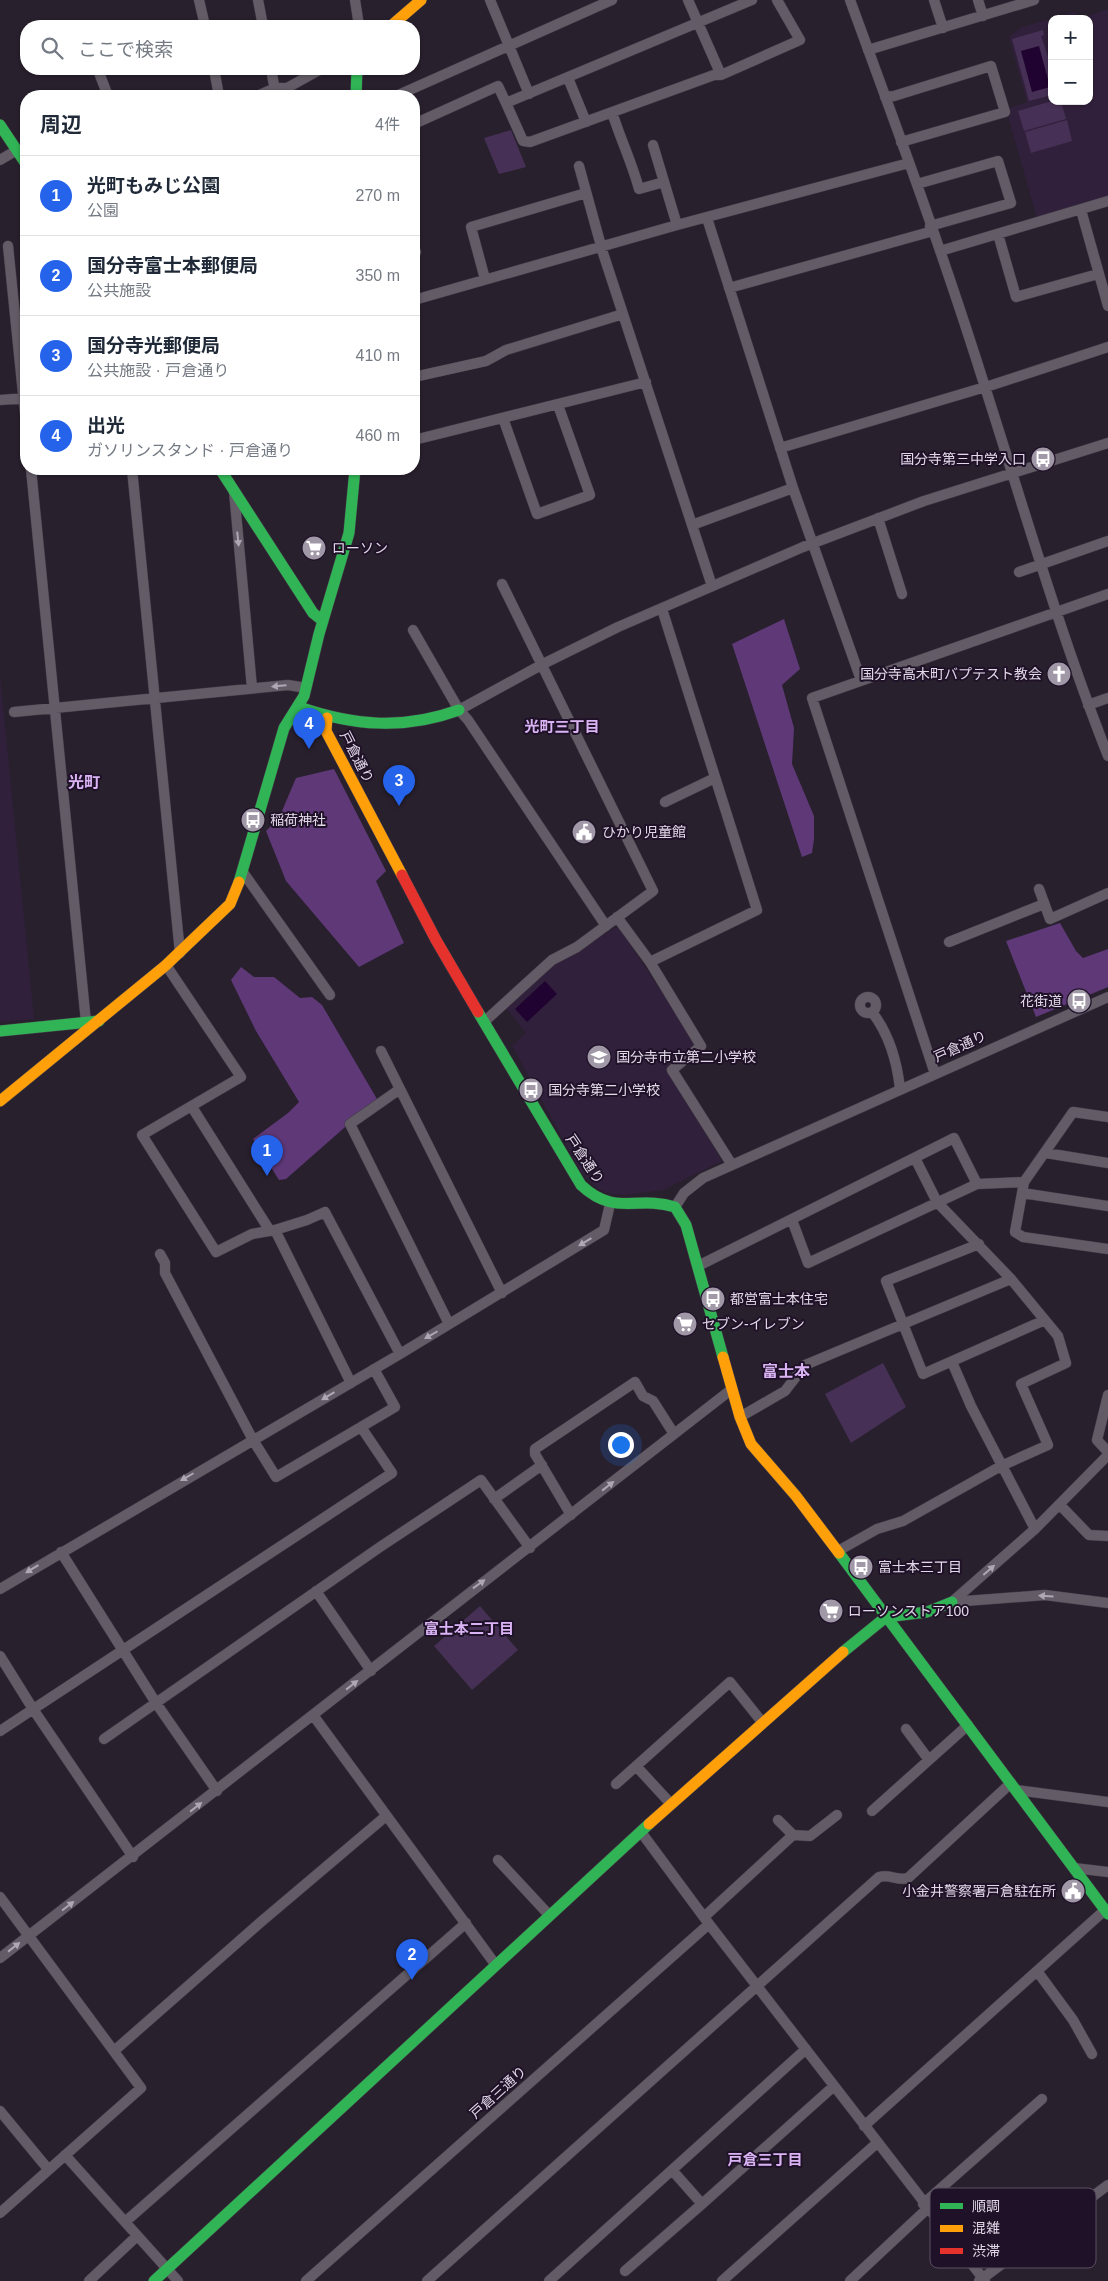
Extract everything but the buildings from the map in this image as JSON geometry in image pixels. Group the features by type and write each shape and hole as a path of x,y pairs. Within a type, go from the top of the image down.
{"street":[{"path":"199,0 204,20"},
{"path":"258,0 262,20"},
{"path":"355,0 359,20"},
{"path":"397,20 421,0"},
{"path":"490,0 529,94"},
{"path":"409,90 510,45 590,4 612,0"},
{"path":"688,0 721,75"},
{"path":"506,103 752,0"},
{"path":"420,121 498,86 522,141 530,142 714,75 721,75 800,40 777,0"},
{"path":"850,0 940,251 985,386 1054,612 1108,756"},
{"path":"934,0 943,28"},
{"path":"978,0 983,16"},
{"path":"868,50 1033,0"},
{"path":"885,97 894,96 992,66 1005,112 901,142"},
{"path":"100,75 106,90"},
{"path":"215,75 218,90"},
{"path":"272,75 276,90"},
{"path":"282,90 310,75"},
{"path":"356,90 357,75"},
{"path":"568,78 586,122"},
{"path":"612,112 625,152 633,166 639,189 664,182"},
{"path":"0,125 20,155"},
{"path":"654,145 677,225"},
{"path":"0,160 17,150"},
{"path":"729,288 1011,203 998,161 917,184"},
{"path":"420,298 602,248 677,225 909,163"},
{"path":"579,166 602,248 712,586"},
{"path":"485,279 471,227 586,193"},
{"path":"940,251 1108,201"},
{"path":"1081,210 1108,306"},
{"path":"707,218 793,488 862,680"},
{"path":"998,234 1016,297 1098,274"},
{"path":"8,246 20,353"},
{"path":"420,377 486,361 506,350 623,314"},
{"path":"780,448 985,386 1108,346"},
{"path":"420,439 646,382"},
{"path":"0,400 20,398"},
{"path":"503,418 537,514 590,496 558,405"},
{"path":"299,707 327,718 370,726 392,726 441,718 543,664 662,608 812,543 924,501 1012,475 1108,443"},
{"path":"32,475 86,1022"},
{"path":"133,475 180,953"},
{"path":"224,475 313,613 323,621"},
{"path":"0,1101 166,965 230,904 237,890 284,728 299,707 306,688 323,621 349,533 354,475"},
{"path":"692,525 793,488"},
{"path":"234,490 252,688"},
{"path":"878,518 901,576 902,594"},
{"path":"1019,572 1108,541"},
{"path":"485,1022 552,960 577,947 653,892 543,664 502,584"},
{"path":"935,1074 812,698 1108,594"},
{"path":"650,962 757,910 662,608"},
{"path":"413,630 459,710 468,720 606,926"},
{"path":"14,712 288,685 306,688"},
{"path":"1088,705 1108,698"},
{"name":"戸倉通り","path":"327,718 326,731 436,940 581,1185 591,1196 610,1204 655,1202 675,1207 684,1193 693,1184 1108,996"},
{"path":"665,802 715,778"},
{"path":"242,871 330,995"},
{"path":"1039,889 1050,919 1108,893"},
{"path":"949,942 1044,904"},
{"path":"617,917 650,962 701,1046 672,1070 732,1165"},
{"path":"166,965 241,1077 142,1135 216,1252 252,1234 272,1231 325,1212 400,1354"},
{"path":"872,1012 886,1035 894,1058 900,1089"},
{"path":"0,1030 99,1021"},
{"path":"380,1051 502,1293"},
{"path":"400,1089 350,1124 449,1324"},
{"path":"192,1107 272,1231 351,1382"},
{"path":"1108,1117 1073,1112 1024,1182 1015,1232 1023,1237 1108,1250"},
{"path":"698,1266 954,1138 977,1184"},
{"path":"1046,1153 1108,1163"},
{"path":"838,1551 877,1529 903,1521 1001,1466 1048,1445 1021,1384 1066,1363 1058,1336 1011,1279 937,1202 915,1158"},
{"path":"792,1220 808,1263 977,1184 1024,1182"},
{"path":"1022,1193 1108,1206"},
{"path":"0,1589 400,1354 604,1230 610,1204"},
{"path":"675,1207 686,1225 740,1417 751,1444 796,1496 838,1551 1107,1912 1037,1971 864,2126"},
{"path":"978,1244 886,1282 923,1374 1045,1320"},
{"path":"160,1254 165,1263 165,1273 253,1440 276,1476 395,1407 374,1369"},
{"path":"740,1417 785,1390 805,1365 1011,1279"},
{"path":"952,1362 1001,1466 1034,1529"},
{"path":"571,1515 542,1465 535,1449 635,1382 643,1396 653,1401 674,1434"},
{"path":"0,1958 371,1671 468,1593 530,1548 732,1389"},
{"path":"952,1602 1060,1505 1108,1453 1098,1440 1108,1395"},
{"path":"0,1731 392,1472 361,1426"},
{"path":"494,1499 542,1465"},
{"path":"104,1739 316,1591 481,1480 530,1548"},
{"path":"1060,1505 1089,1535 1108,1536"},
{"path":"61,1552 156,1703 216,1791"},
{"path":"316,1591 371,1671"},
{"path":"154,2281 549,1915 762,1722 886,1617 927,1612 952,1602 1037,1595 1108,1604"},
{"path":"0,1656 33,1709 133,1856"},
{"path":"616,1784 730,1682 762,1722"},
{"path":"314,1715 495,1964"},
{"path":"872,1811 968,1725"},
{"path":"906,1729 929,1760"},
{"path":"636,1766 672,1804"},
{"path":"426,2281 879,1877 887,1875 902,1880 908,1878 1014,1787 1108,1802"},
{"path":"778,1820 793,1835 810,1836 837,1815"},
{"path":"114,2051 262,1921 386,1816"},
{"path":"641,1832 706,1920 930,2211"},
{"name":"戸倉三通り","path":"306,2281 706,1920 793,1835"},
{"path":"498,1860 549,1915"},
{"path":"1074,1868 1108,1872"},
{"path":"0,1898 141,2088 1,2211"},
{"path":"125,2222 466,1923"},
{"path":"1037,1971 1073,2020 1092,2054"},
{"path":"549,2281 806,2049"},
{"path":"625,2271 834,2086"},
{"path":"946,2188 1042,2099"},
{"path":"0,2111 48,2169"},
{"path":"722,2281 878,2143"},
{"path":"65,2155 178,2281"},
{"path":"672,2170 702,2204"},
{"path":"1096,2194 1108,2185"},
{"path":"850,2281 930,2202"},
{"path":"89,2281 137,2236"},
{"path":"973,2268 982,2280 998,2268"}],"shaded area":[{"path":"1108,9 1108,196 1037,218 1006,109 1027,102 1009,37 1022,27 1048,20 1048,105 1093,105 1093,15 1091,15"},
{"path":"1075,12 1076,15 1064,15"},
{"path":"1043,30 1044,35 1041,36 1048,56 1048,96 1029,101 1012,39"},
{"path":"1039,46 1048,80 1048,88 1032,92 1021,51"},
{"path":"1048,102 1048,105 1062,105 1066,119 1024,131 1018,111"},
{"path":"1067,120 1072,141 1031,153 1025,132"},
{"path":"511,130 526,167 499,174 484,138"},
{"path":"784,619 800,669 782,685 794,728 792,764 814,816 812,853 802,857 732,644"},
{"path":"0,676 34,1019 0,1022"},
{"path":"334,769 386,871 376,881 404,943 359,967 286,881 266,831 279,818 296,778"},
{"path":"1060,923 1076,951 1083,958 1108,949 1108,987 1036,1017 1006,941"},
{"name":"国分寺市立第二小学校","path":"618,926 696,1044 666,1069 722,1161 663,1190 625,1195 611,1194 599,1190 581,1172 512,1046 526,1033 505,1007 556,964"},
{"path":"241,967 254,977 274,977 300,998 312,997 322,1005 377,1099 286,1179 279,1180 253,1139 288,1113 299,1102 256,1031 231,980"},
{"path":"545,981 557,994 527,1022 515,1009"},
{"path":"883,1363 906,1407 851,1443 825,1394"},
{"path":"480,1606 518,1650 472,1690 434,1646"}],"traffic: fast":[{"path":"356,90 357,75"},
{"path":"0,125 20,155"},
{"path":"224,475 313,613 323,621"},
{"path":"239,882 284,728 304,696 319,634 349,533 354,475"},
{"path":"299,707 339,718 379,723 419,721 459,710"},
{"path":"478,1012 581,1185 593,1195 615,1203 649,1203 675,1207 686,1225 723,1357"},
{"path":"0,1031 99,1021"},
{"path":"839,1553 1108,1914"},
{"path":"843,1652 886,1617 927,1612 952,1602"},
{"path":"154,2281 649,1824"}],"traffic: slow":[{"path":"398,20 421,0"},
{"path":"327,718 326,731 402,875"},
{"path":"0,1101 165,966 230,904 239,882"},
{"path":"723,1357 740,1417 751,1444 796,1496 839,1553"},
{"path":"649,1824 843,1652"}],"traffic: jam":[{"path":"402,875 436,940 478,1012"}],"place":[{"name":"国分寺第三中学入口","path":"1043,459"},
{"name":"ローソン","path":"314,548"},
{"name":"国分寺高木町バプテスト教会","path":"1059,674"},
{"name":"出光","path":"309,749"},
{"name":"国分寺光郵便局","path":"399,806"},
{"name":"稲荷神社","path":"253,820"},
{"name":"ひかり児童館","path":"584,832"},
{"name":"花街道","path":"1079,1001"},
{"name":"国分寺市立第二小学校","path":"599,1057"},
{"name":"国分寺第二小学校","path":"531,1090"},
{"name":"光町もみじ公園","path":"267,1176"},
{"name":"都営富士本住宅","path":"713,1299"},
{"name":"セブン-イレブン","path":"685,1324"},
{"name":"富士本三丁目","path":"861,1567"},
{"name":"ローソンストア100","path":"831,1611"},
{"name":"小金井警察署戸倉駐在所","path":"1073,1891"},
{"name":"国分寺富士本郵便局","path":"412,1980"}],"district":[{"name":"光町三丁目","path":"562,727"},
{"name":"光町","path":"84,782"},
{"name":"富士本","path":"786,1371"},
{"name":"富士本二丁目","path":"469,1629"},
{"name":"戸倉三丁目","path":"765,2160"}]}
